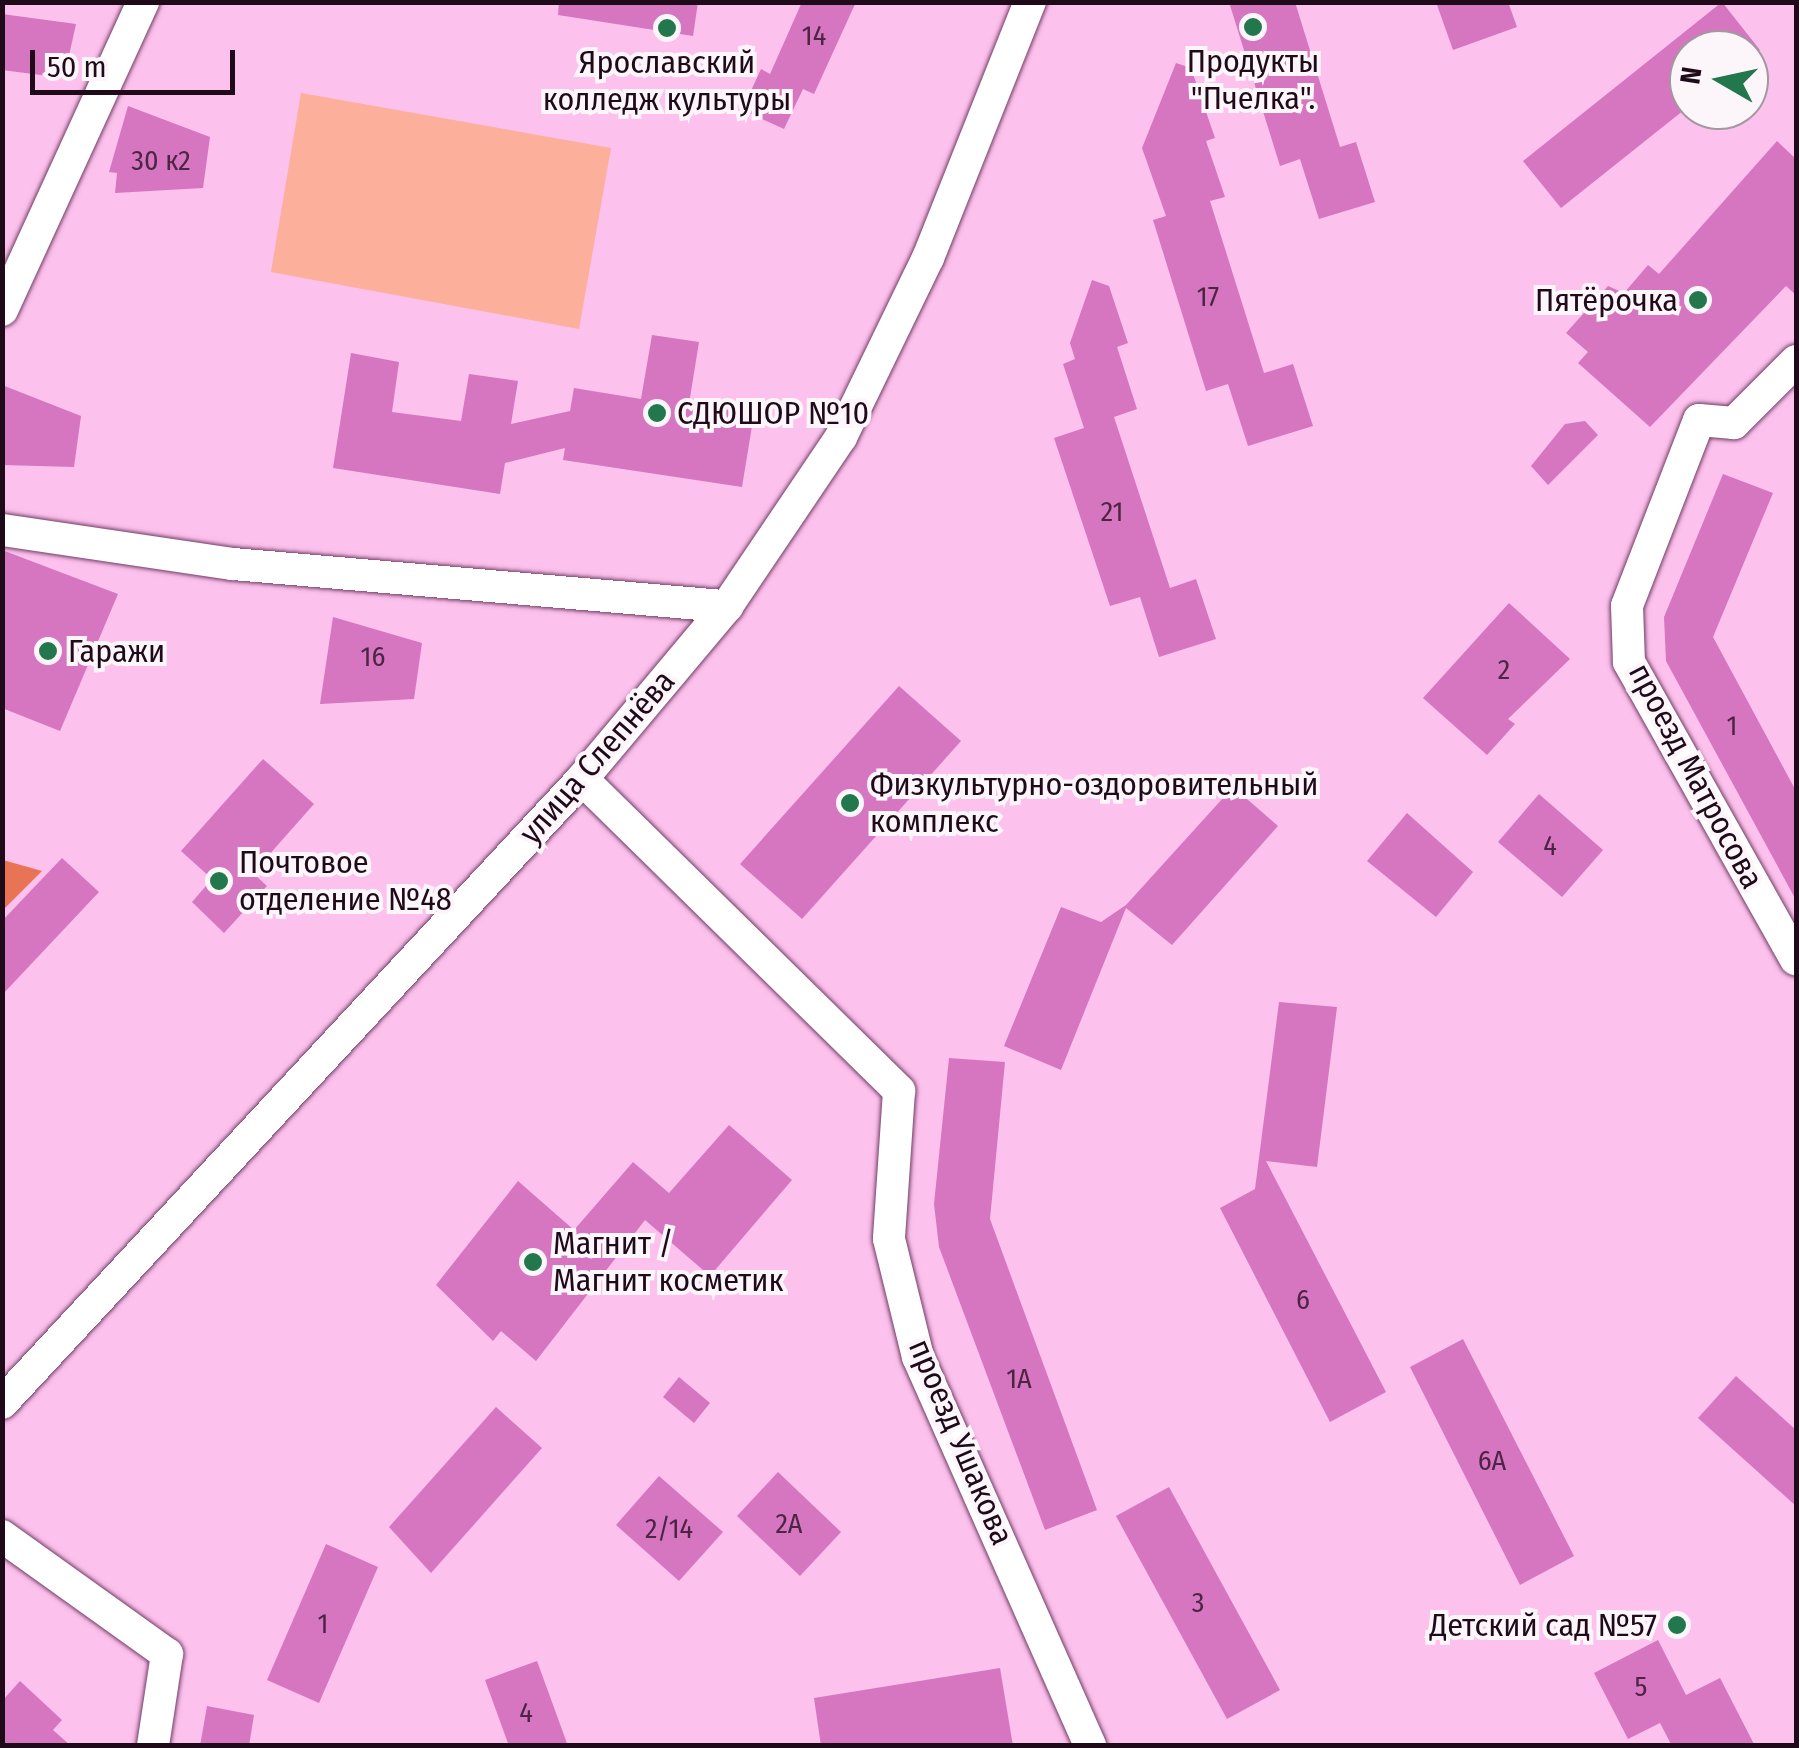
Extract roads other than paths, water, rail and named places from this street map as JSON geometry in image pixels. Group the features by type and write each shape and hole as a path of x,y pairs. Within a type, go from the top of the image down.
{"street":[{"path":"2,310 143,2"},
{"name":"улица Слепнёва","path":"2,1403 582,779 727,606 841,437 928,258 1030,2"},
{"name":"проезд Матросова","path":"1796,360 1734,423 1699,420 1627,606 1630,662 1796,959"},
{"path":"2,530 233,564 727,606"},
{"name":"проезд Ушакова","path":"582,779 899,1091 889,1239 918,1357 1090,1746"},
{"path":"2,1536 167,1654 153,1746"}],"place":[{"name":"Продукты \"Пчелка\".","path":"1253,27"},
{"name":"Ярославский колледж культуры","path":"667,28"},
{"name":"Пятёрочка","path":"1698,300"},
{"name":"СДЮШОР №10","path":"657,413"},
{"name":"Гаражи","path":"48,651"},
{"name":"Физкультурно-оздоровительный комплекс","path":"850,803"},
{"name":"Почтовое отделение №48","path":"219,881"},
{"name":"Магнит / Магнит косметик","path":"533,1262"},
{"name":"Детский сад №57","path":"1677,1625"}]}
